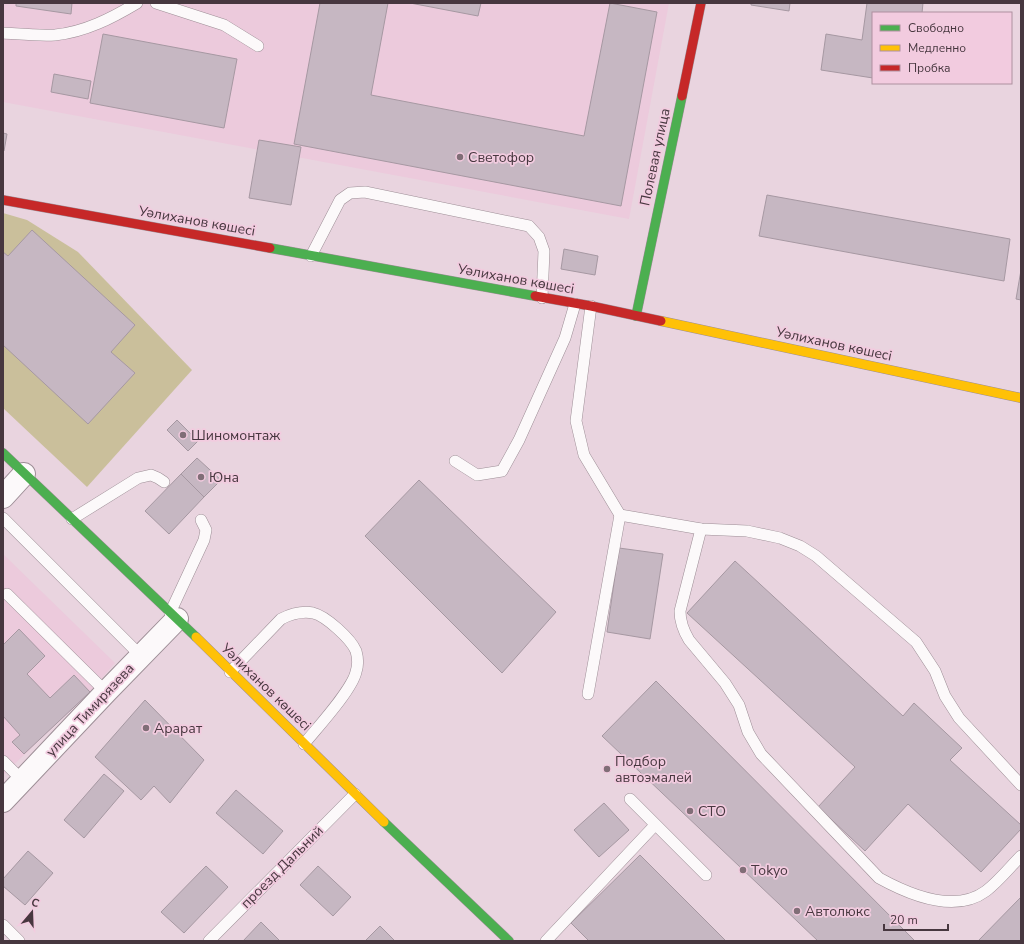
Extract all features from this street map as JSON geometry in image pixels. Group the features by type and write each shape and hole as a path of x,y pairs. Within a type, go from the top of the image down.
{"main road":[{"name":"Полевая улица","path":"636,316 701,3"},
{"name":"Уәлиханов көшесі","path":"3,200 591,306 1021,398"},
{"name":"Уәлиханов көшесі","path":"3,453 509,941"}],"street":[{"path":"3,497 24,474"},
{"name":"улица Тимирязева","path":"3,801 141,656 173,616"}],"lane":[{"path":"3,34 55,35 77,31 110,19 137,3"},
{"path":"156,3 224,25 258,46"},
{"path":"311,256 340,200 350,193 365,192 529,226 539,237 544,250 542,298"},
{"path":"454,461 477,475 502,471 519,440 564,338 575,304"},
{"path":"588,694 620,515 584,455 576,421 591,306"},
{"path":"72,519 138,478 151,476 164,482"},
{"path":"620,515 701,529 747,531 780,538 800,546 816,556 916,642 935,671 945,696 959,718 1021,785"},
{"path":"3,518 141,656"},
{"path":"173,616 204,540 206,530 201,520"},
{"path":"701,529 680,611 680,621 684,632 725,683 739,705 748,732 761,754 879,878 914,895 929,899 961,901 975,897 986,891 1021,856"},
{"path":"7,594 106,692"},
{"path":"230,672 281,619 290,614 301,612 313,613 324,617 351,642 356,652 358,661 356,673 351,686 304,744"},
{"path":"3,761 22,781"},
{"name":"проезд Дальний","path":"209,941 355,794"},
{"path":"630,799 706,875"},
{"path":"546,941 656,825"},
{"path":"3,925 19,941"}],"shaded area":[{"path":"3,3 669,3 629,219 3,102"},
{"path":"3,213 27,220 78,252 192,370 87,487 3,408"},
{"path":"3,554 115,663 90,692 3,775"}],"building":[{"path":"16,3 72,3 71,14 16,6"},
{"path":"320,3 388,3 371,95 584,136 610,3 657,12 621,206 294,144"},
{"path":"410,3 481,3 478,16"},
{"path":"751,3 790,3 789,11 751,5"},
{"path":"867,3 923,3 922,12 872,12 872,78 821,70 826,34 862,40"},
{"path":"103,34 237,59 224,128 90,103"},
{"path":"54,74 91,81 88,99 51,92"},
{"path":"3,133 7,134 4,151 3,151"},
{"path":"259,140 301,147 291,205 249,198"},
{"path":"767,195 1010,239 1004,281 759,236"},
{"path":"32,230 135,325 111,352 135,373 88,424 3,345 3,252 8,256"},
{"path":"564,249 598,256 595,275 561,269"},
{"path":"1021,270 1021,300 1016,299"},
{"name":"Шиномонтаж","path":"177,420 198,441 188,451 167,430"},
{"name":"Юна","path":"197,458 221,480 204,497 181,474"},
{"path":"181,474 204,497 169,534 145,511"},
{"path":"419,480 556,612 502,673 365,536"},
{"path":"619,548 663,554 650,639 607,632"},
{"path":"735,561 903,716 914,703 962,748 950,760 1021,825 1021,829 981,872 908,804 865,851 818,807 855,767 687,613"},
{"path":"19,629 45,656 27,674 50,698 74,675 90,692 24,754 12,742 20,735 3,716 3,645"},
{"path":"656,681 915,941 818,941 602,736"},
{"name":"Арарат","path":"145,700 204,760 170,803 154,786 141,800 95,757"},
{"path":"104,774 124,791 84,838 64,820"},
{"path":"236,790 283,831 263,854 216,813"},
{"path":"604,803 629,830 599,857 574,830"},
{"path":"28,851 53,873 25,905 3,886 3,879"},
{"path":"640,855 726,941 589,941 571,923"},
{"path":"206,866 228,887 184,933 161,912"},
{"path":"318,866 351,897 333,916 300,885"},
{"path":"1021,897 1021,941 978,941"},
{"path":"261,922 280,941 243,941"},
{"path":"380,926 395,941 365,941"}],"traffic: fast":[{"path":"636,316 682,96"},
{"path":"270,248 535,296"},
{"path":"3,453 196,637"},
{"path":"384,822 509,941"}],"traffic: slow":[{"path":"661,321 1021,398"},
{"path":"196,637 384,822"}],"traffic: jam":[{"path":"682,96 701,3"},
{"path":"3,200 270,248"},
{"path":"535,296 661,321"}],"place":[{"name":"Светофор","path":"460,157"},
{"name":"Шиномонтаж","path":"183,435"},
{"name":"Юна","path":"201,477"},
{"name":"Арарат","path":"146,728"},
{"name":"Подбор автоэмалей","path":"607,769"},
{"name":"СТО","path":"690,811"},
{"name":"Tokyo","path":"743,870"},
{"name":"Автолюкс","path":"797,911"}]}
